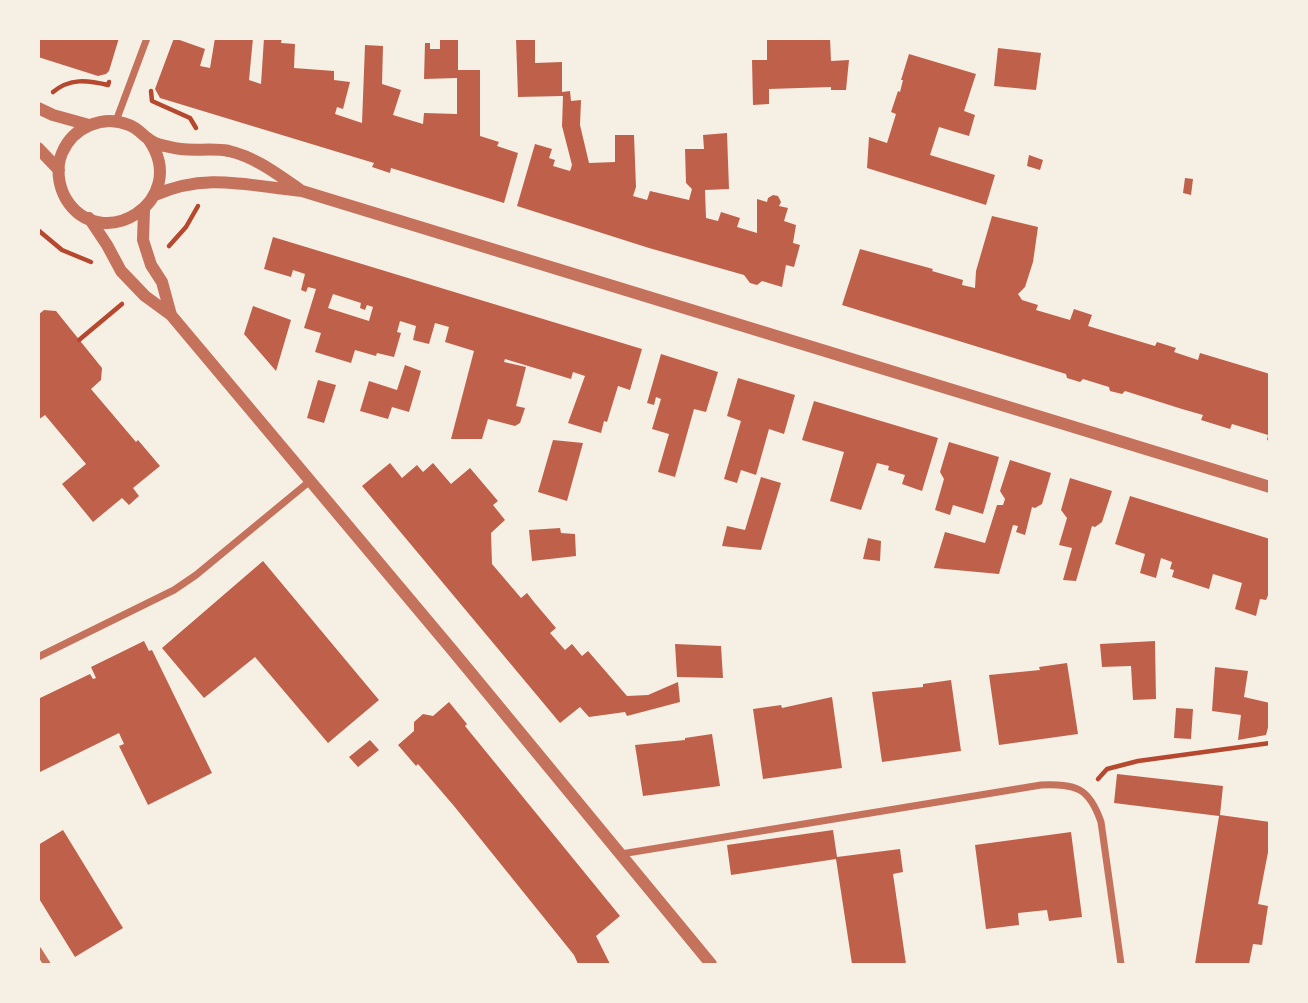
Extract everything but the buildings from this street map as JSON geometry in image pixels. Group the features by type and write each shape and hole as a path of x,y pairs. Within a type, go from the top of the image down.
{"street":[{"path":"116,121 147,38"},
{"path":"38,108 89,125"},
{"path":"102,121 116,121 136,128 149,140 160,163 159,181 155,195 144,209 121,221 107,223 89,218 74,208 65,197 59,170 66,144 80,130 102,121"},
{"path":"149,140 176,149 217,150 243,156 302,191"},
{"path":"38,148 59,170"},
{"path":"155,195 186,183 218,181 302,191 1269,487"},
{"path":"144,209 143,240 151,265 162,282 171,316"},
{"path":"89,218 121,271 171,316 710,964"},
{"path":"38,657 174,590 310,481"},
{"path":"621,854 1041,785 1074,787 1086,792 1101,822 1121,964"},
{"path":"38,950 47,964"}],"path":[{"path":"79,340 139,290"},
{"path":"1086,792 1107,769 1138,761 1269,743"}]}
